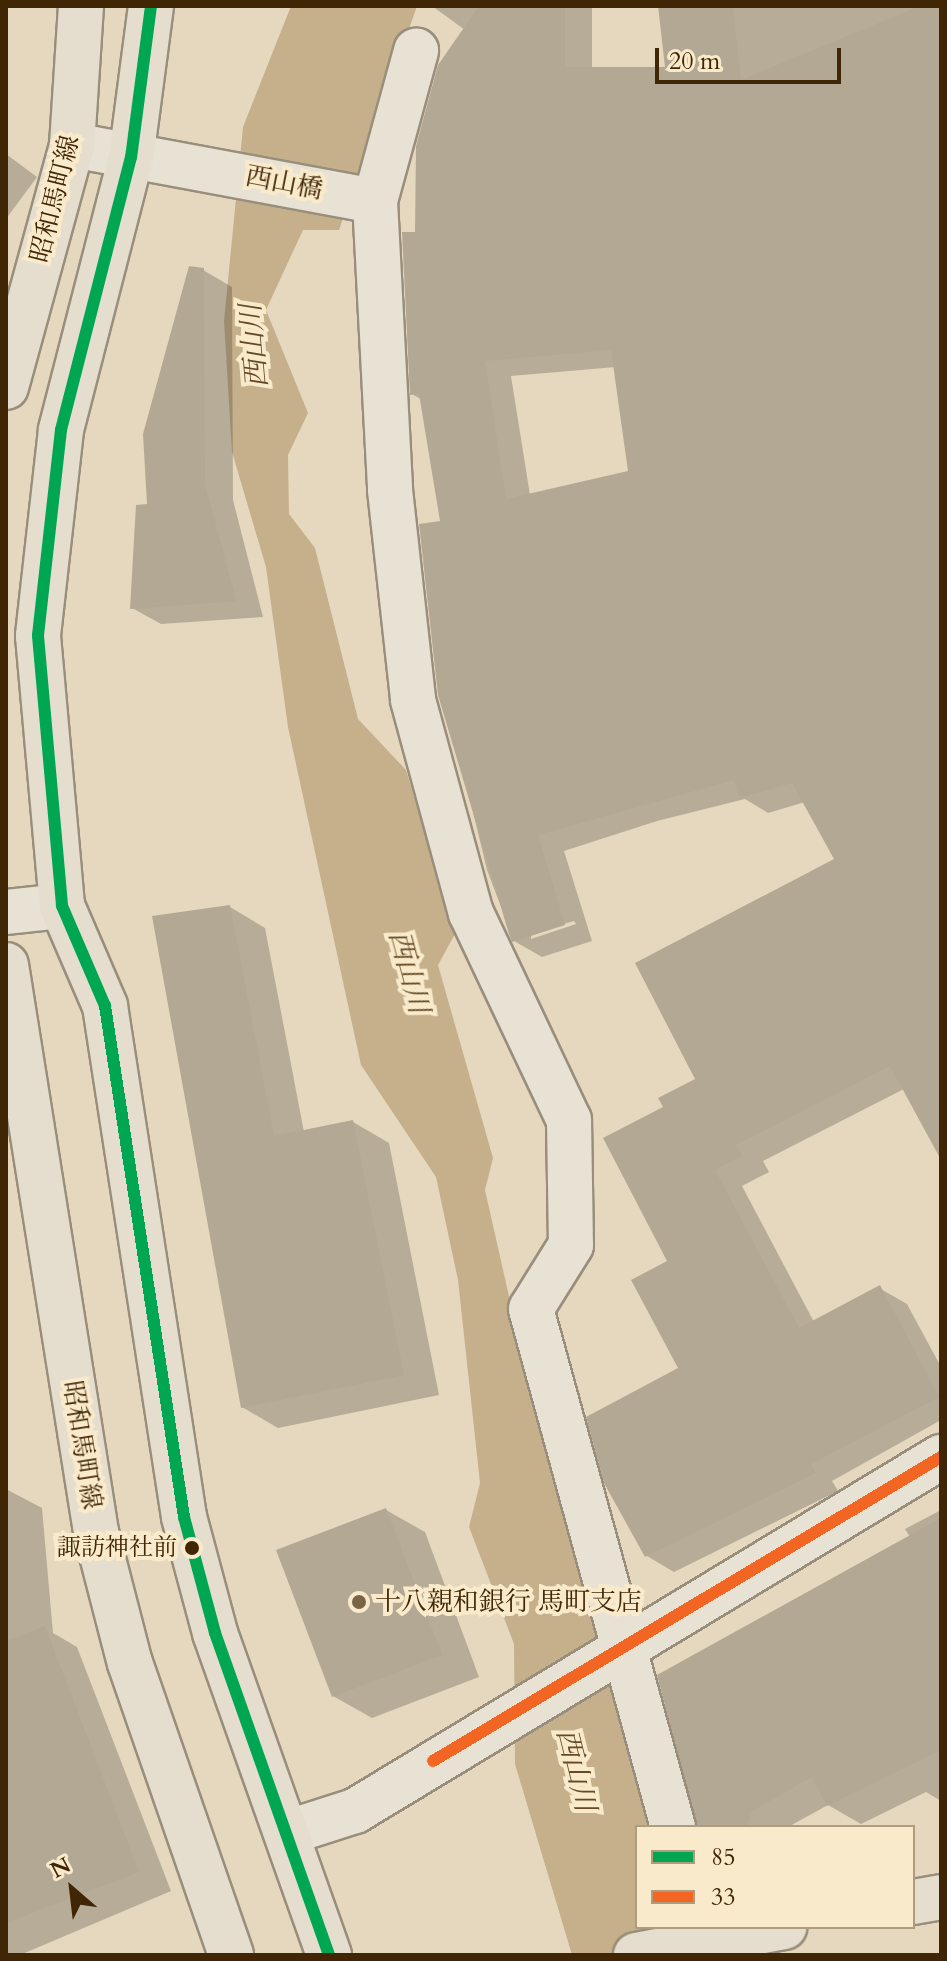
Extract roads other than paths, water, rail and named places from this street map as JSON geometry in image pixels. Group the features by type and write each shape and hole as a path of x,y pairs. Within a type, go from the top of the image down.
{"main road":[{"name":"昭和馬町線","path":"6,387 72,145 81,6"},
{"path":"151,6 131,157 61,430 38,636 62,906 105,1006 184,1517 215,1633 289,1832 329,1955"},
{"name":"昭和馬町線","path":"6,965 96,1532 130,1663 231,1955"},
{"path":"915,1902 941,1897"},
{"path":"636,1955 704,1934 761,1929"}],"street":[{"path":"416,51 367,200 390,490 413,700 471,913 569,1120 571,1245 531,1309 672,1825"},
{"name":"西山橋","path":"72,145 367,200"},
{"path":"6,912 62,906"},
{"path":"289,1832 355,1811 484,1727 622,1650 941,1457"}],"water":[{"name":"西山川","path":"291,6 417,6 339,230 303,230 266,310 308,413 288,455 289,514 315,548 358,719 406,770 455,934 438,965 493,1158 485,1190 513,1314 584,1587 658,1825 635,1825 635,1929 684,1929 690,1955 572,1955 515,1764 514,1644 469,1527 480,1483 458,1280 436,1177 361,1065 288,727 266,567 232,452 224,321 243,127"}],"place":[{"name":"諏訪神社前","path":"192,1548"},
{"name":"十八親和銀行 馬町支店","path":"359,1602"}]}
